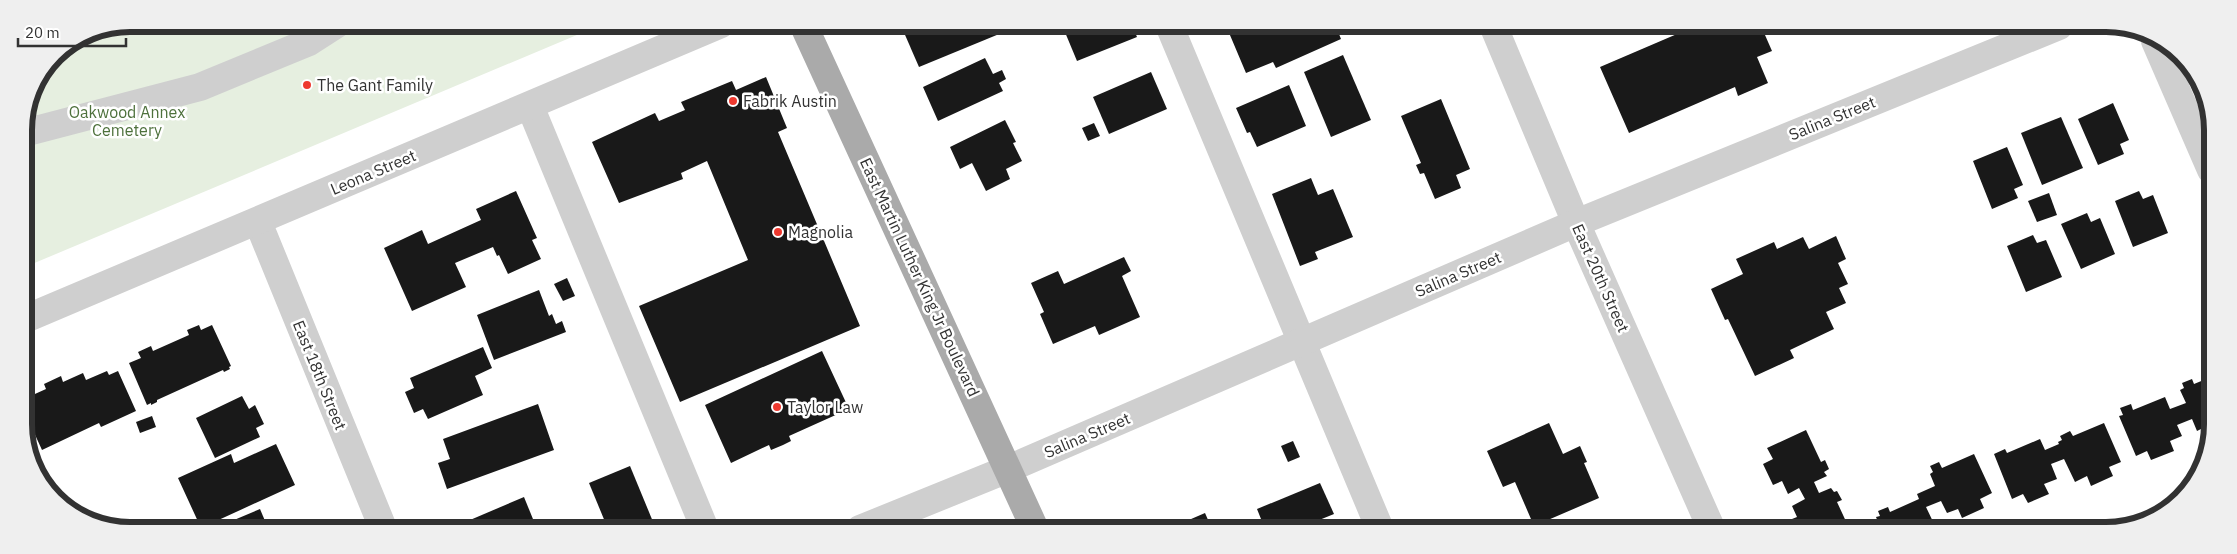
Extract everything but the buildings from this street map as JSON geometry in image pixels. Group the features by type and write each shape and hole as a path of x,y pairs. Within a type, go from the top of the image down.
{"main road":[{"name":"East Martin Luther King Jr Boulevard","path":"807,32 1032,522"}],"street":[{"path":"33,131 200,87 309,42 325,32"},
{"name":"Leona Street","path":"32,316 258,222 702,32"},
{"path":"1172,32 1377,521"},
{"name":"East 20th Street","path":"1496,32 1576,223 1708,521"},
{"name":"Salina Street","path":"878,522 1008,469 1576,223 2044,32"},
{"path":"2159,48 2204,154"},
{"path":"530,106 702,522"},
{"name":"East 18th Street","path":"258,222 380,522"}],"green space":[{"name":"Oakwood Annex Cemetery","path":"130,32 584,32 33,264 33,118 36,105 46,81 61,61 76,49 93,40 111,34"}],"place":[{"name":"The Gant Family","path":"307,85"},
{"name":"Fabrik Austin","path":"733,101"},
{"name":"Magnolia","path":"778,232"},
{"name":"Taylor Law","path":"777,407"}]}
